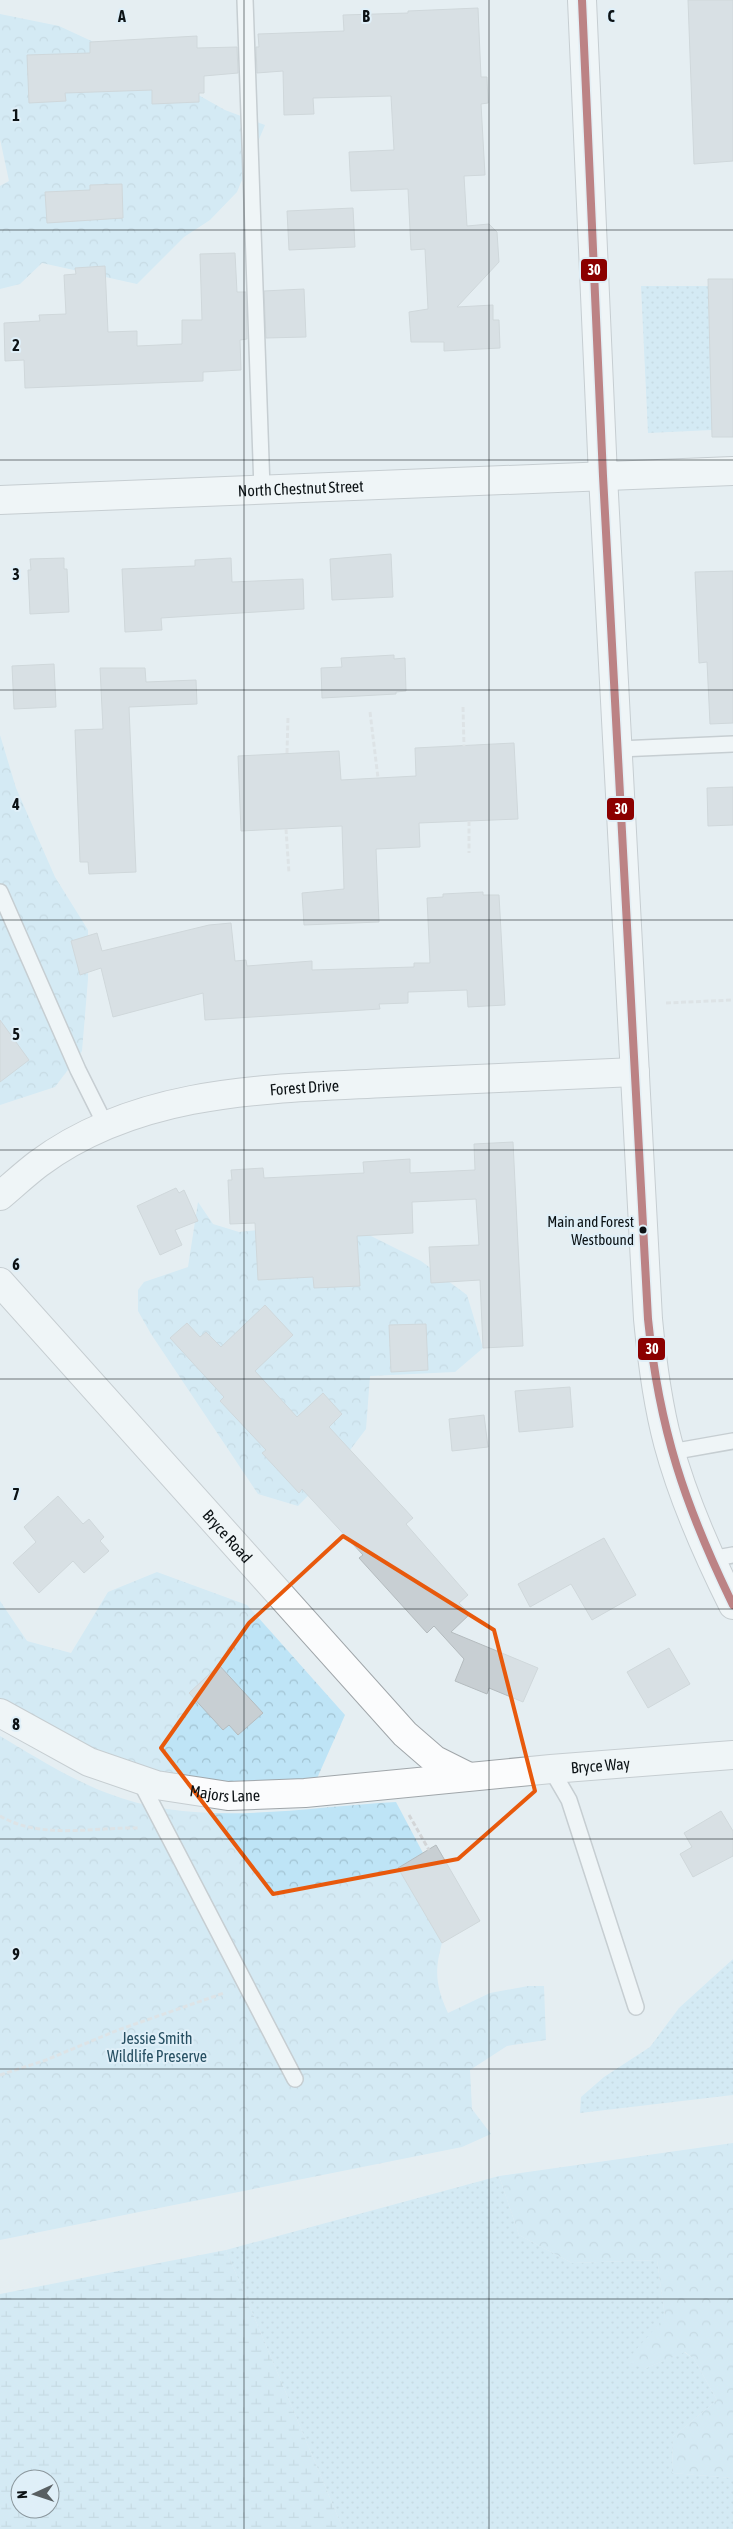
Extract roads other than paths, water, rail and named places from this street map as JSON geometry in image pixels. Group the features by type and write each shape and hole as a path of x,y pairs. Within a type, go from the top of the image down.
{"street":[{"path":"582,0 603,476 648,1319 655,1381 671,1452 686,1502 722,1557 733,1604"},
{"name":"North Chestnut Street","path":"0,500 733,471"},
{"name":"Forest Drive","path":"0,1196 38,1164 106,1126 142,1112 192,1099 237,1091 635,1072"},
{"name":"Bryce Road","path":"0,1282 404,1734 435,1760 467,1776"},
{"name":"Majors Lane","path":"0,1713 89,1762 156,1785 228,1796 305,1793 467,1776"},
{"name":"Bryce Way","path":"467,1776 733,1754"}],"lane":[{"path":"245,0 262,489"},
{"path":"619,749 733,744"},
{"path":"0,892 78,1070 106,1126"},
{"path":"671,1452 733,1441"},
{"path":"551,1769 569,1800 636,2007"},
{"path":"139,1779 295,2079"}],"place":[{"name":"Main and Forest Westbound","path":"643,1230"}],"park label":[{"name":"Jessie Smith Wildlife Preserve","path":"157,2047"}]}
